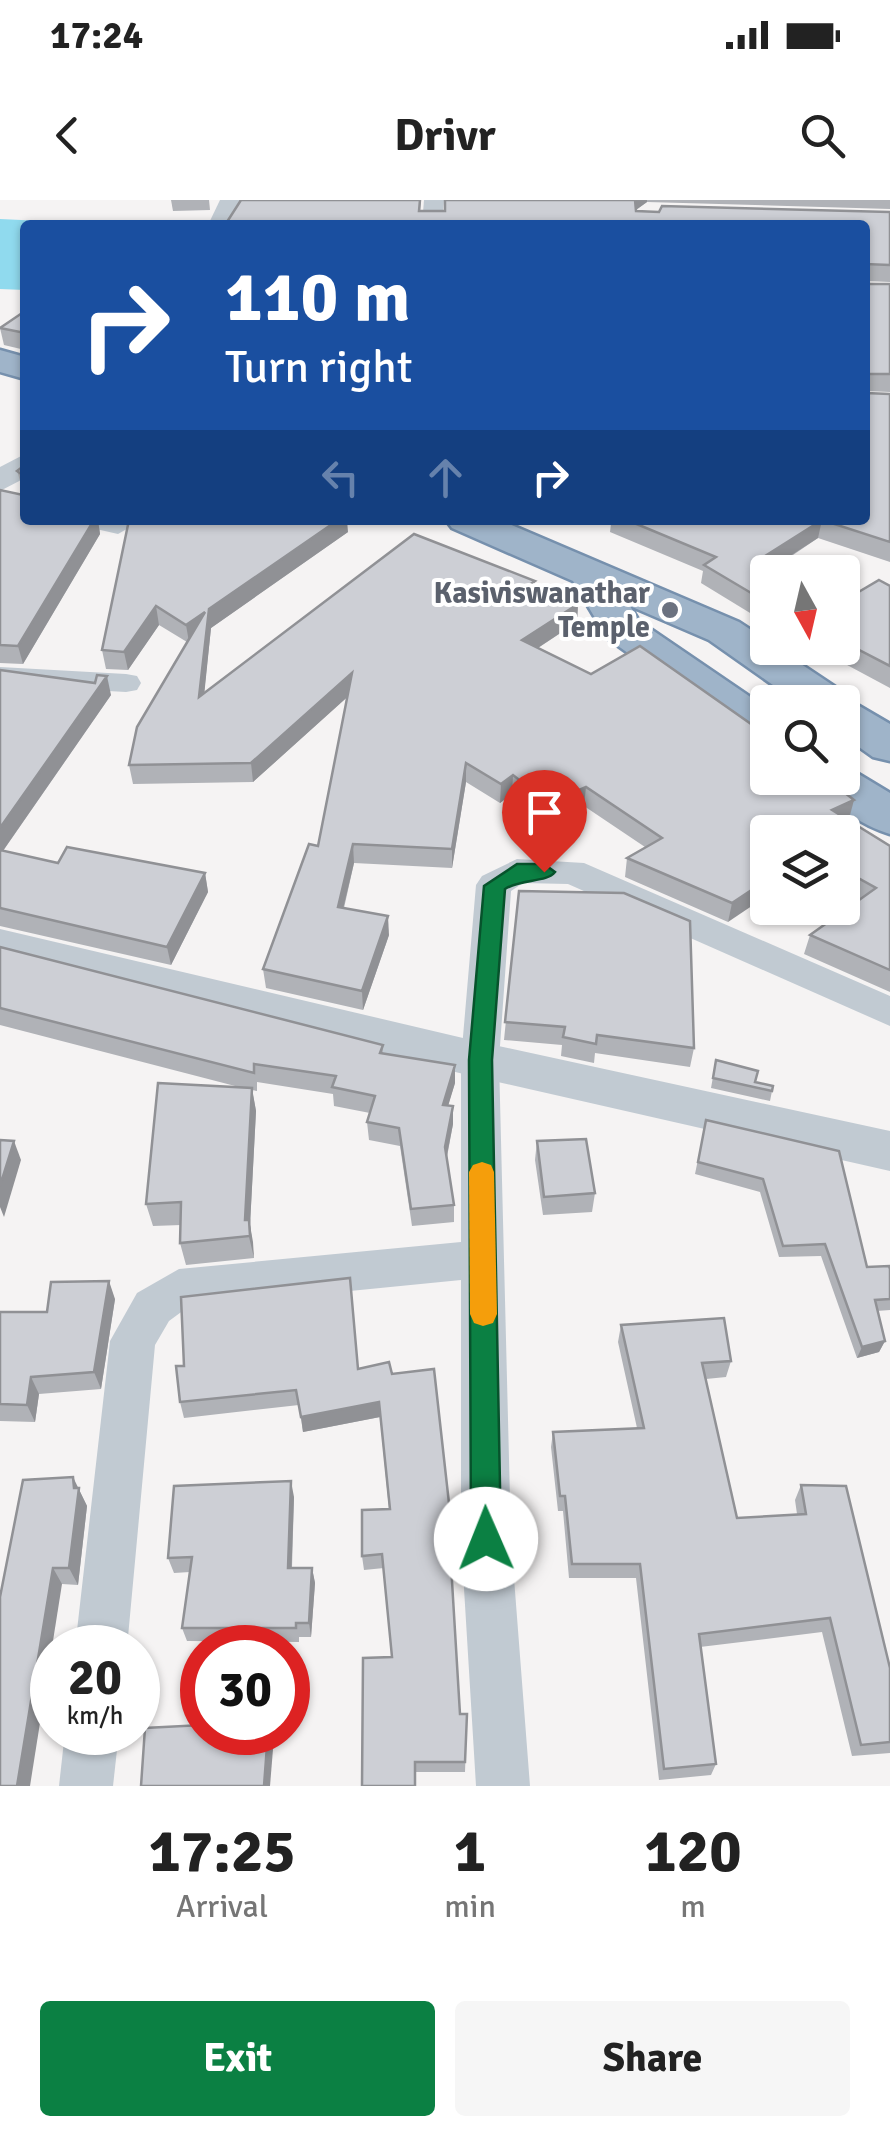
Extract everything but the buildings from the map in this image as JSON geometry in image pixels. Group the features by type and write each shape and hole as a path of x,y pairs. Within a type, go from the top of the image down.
{"highway":[{"path":"478,525 724,631 802,685"},
{"path":"588,571 622,629 750,718"},
{"path":"860,726 890,746"},
{"path":"859,795 890,816"}],"street":[{"path":"0,482 20,467"},
{"path":"0,676 126,683"},
{"path":"503,1786 486,1539 480,1060 494,886 517,871 572,872 890,1012"},
{"path":"0,945 480,1060 890,1152"},
{"path":"102,1625 132,1341 153,1307 179,1288 483,1259"},
{"path":"86,1786 89,1755"}],"water":[{"path":"0,219 21,220 20,290 0,289"}],"slow traffic":[{"path":"482,1172 483,1314"}],"place":[{"name":"Kasiviswanathar Temple","path":"670,610"}],"route":[{"path":"486,1539 480,1060 494,886 517,871 544,872"}]}
